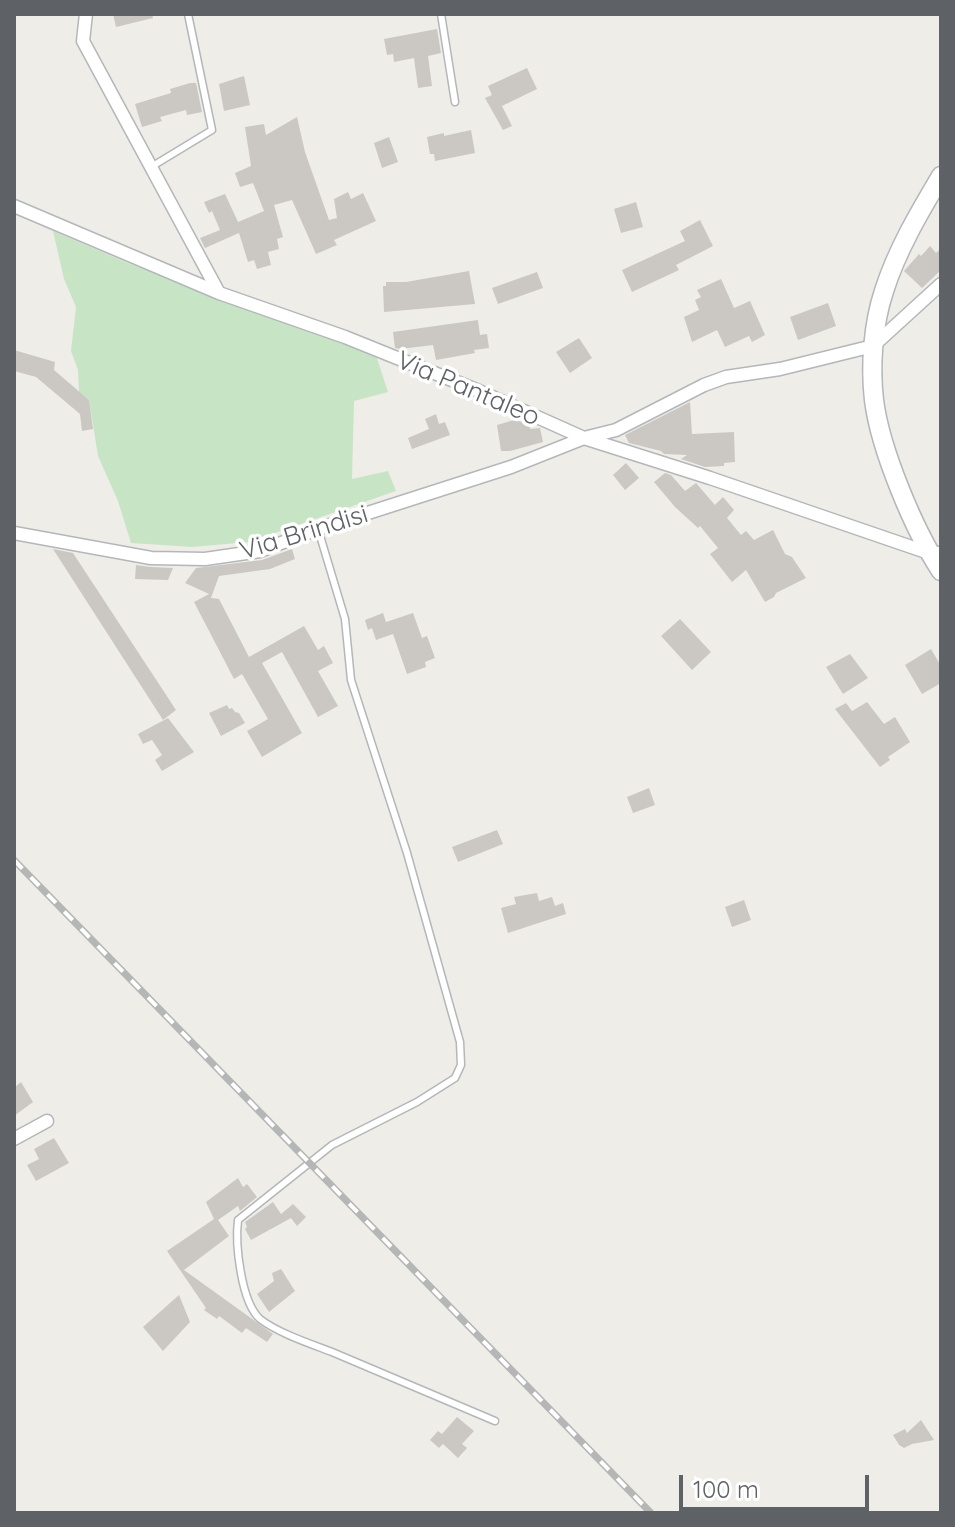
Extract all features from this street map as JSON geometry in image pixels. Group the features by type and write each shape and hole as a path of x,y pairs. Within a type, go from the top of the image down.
{"main road":[{"path":"941,176 905,238 883,293 873,346 874,401 892,469 941,571"}],"street":[{"path":"86,14 83,41 219,293"},
{"name":"Via Pantaleo","path":"14,206 219,293 345,337 479,391 584,438 935,553"},
{"path":"873,346 941,284"},
{"name":"Via Brindisi","path":"14,533 151,558 205,559 260,551 318,529 511,467 584,438 616,430 726,377 780,369 873,346"},
{"path":"14,1139 47,1121"}],"lane":[{"path":"151,167 212,130 188,14"},
{"path":"441,14 455,102"},
{"path":"318,529 345,619 351,680 381,766 421,900 460,1042 461,1065 455,1078 417,1102 332,1145 238,1220 236,1240 239,1263 251,1306 260,1319 293,1336 495,1421"}],"green space":[{"path":"53,231 130,264 375,352 388,392 354,401 352,479 388,471 396,491 249,542 192,547 131,543 118,501 98,456 89,400 79,392 78,370 71,351 76,307 64,279"}],"building":[{"path":"113,14 152,14 153,18 116,27"},
{"path":"437,29 441,53 428,56 432,86 418,88 414,58 394,62 393,54 387,55 384,39"},
{"path":"527,68 537,89 502,106 512,126 503,130 485,98 492,95 488,86"},
{"path":"244,76 250,105 224,111 219,84"},
{"path":"196,83 202,112 187,115 186,110 160,117 162,121 142,127 135,104 171,93 170,89"},
{"path":"297,117 305,152 329,220 337,218 334,199 348,192 351,199 363,193 376,221 334,240 337,245 316,254 292,200 274,205 283,237 277,239 279,249 268,252 271,265 257,269 254,260 248,262 239,233 205,248 200,238 220,230 212,211 209,213 204,202 225,194 238,222 264,211 253,183 240,187 235,173 251,166 245,127 264,124 266,135"},
{"path":"471,130 475,153 435,161 434,154 430,154 427,137"},
{"path":"389,137 398,162 382,168 374,143"},
{"path":"636,202 643,227 621,233 614,209"},
{"path":"700,220 713,246 676,265 679,270 632,292 622,270 685,241 680,231"},
{"path":"930,246 936,253 941,248 941,270 922,288 904,271"},
{"path":"469,271 475,304 384,312 383,286 386,282 406,282"},
{"path":"537,272 543,288 498,304 492,288"},
{"path":"721,279 734,308 750,301 765,335 752,342 749,336 725,347 717,330 692,342 684,317 699,310 695,300 701,297 697,290"},
{"path":"828,303 836,326 798,340 790,317"},
{"path":"478,320 480,335 487,334 489,348 474,350 475,353 436,360 433,345 395,348 393,332"},
{"path":"579,338 592,358 570,373 556,352"},
{"path":"14,350 55,362 54,370 89,400 93,429 82,431 80,414 36,377 14,371"},
{"path":"690,402 692,434 734,432 735,462 705,467 681,459 687,455 664,454 629,443 625,435"},
{"path":"436,414 439,424 445,422 450,435 412,449 408,438 429,429 425,419"},
{"path":"514,420 529,423 530,429 540,428 543,442 501,451 497,425"},
{"path":"626,463 639,478 625,490 613,475"},
{"path":"665,473 671,475 685,491 696,483 715,505 723,497 734,510 727,518 741,535 746,531 754,540 773,530 785,554 792,557 806,578 765,602 746,570 732,582 710,554 718,548 654,482"},
{"path":"53,549 73,553 176,710 163,720"},
{"path":"292,549 295,559 270,569 219,576 211,598 219,599 249,657 304,626 318,650 324,646 333,663 318,671 338,706 318,717 282,652 262,663 302,733 262,757 247,731 268,719 242,674 234,679 194,602 209,594 185,583 196,568 262,560"},
{"path":"136,565 173,568 168,580 135,579"},
{"path":"383,613 386,622 413,613 422,638 427,636 435,658 425,662 426,667 407,674 393,634 376,640 372,628 368,630 365,620"},
{"path":"680,619 711,652 692,670 661,636"},
{"path":"931,649 941,666 941,683 922,694 905,665"},
{"path":"850,654 868,678 843,694 826,667"},
{"path":"867,702 884,724 895,717 910,742 888,757 890,760 880,767 835,709 846,703 852,711"},
{"path":"227,705 239,713 245,723 221,736 209,713"},
{"path":"168,718 194,752 162,771 155,760 162,755 152,740 143,744 138,734"},
{"path":"649,788 655,805 633,813 627,797"},
{"path":"497,830 503,844 458,862 452,847"},
{"path":"537,893 539,901 552,897 555,906 563,903 566,914 508,933 501,908 516,904 514,897"},
{"path":"744,900 751,920 732,927 725,907"},
{"path":"21,1082 33,1102 14,1116 14,1088"},
{"path":"54,1138 69,1163 36,1181 27,1165 39,1159 34,1149"},
{"path":"238,1178 243,1187 247,1184 257,1197 240,1211 238,1206 218,1220 229,1236 184,1270 273,1334 267,1342 246,1328 242,1333 219,1316 217,1319 204,1310 206,1308 167,1251 214,1219 206,1202"},
{"path":"273,1202 281,1214 293,1204 306,1217 297,1226 291,1218 251,1240 245,1222"},
{"path":"281,1269 295,1291 269,1312 257,1294 274,1281 272,1273"},
{"path":"179,1295 190,1322 163,1351 143,1327"},
{"path":"457,1417 474,1431 462,1444 467,1448 458,1458 443,1444 439,1448 430,1440 438,1431 442,1434"},
{"path":"921,1420 934,1440 904,1448 899,1445 893,1435 905,1429 907,1433"}],"railway":[{"path":"14,860 651,1513"}]}
